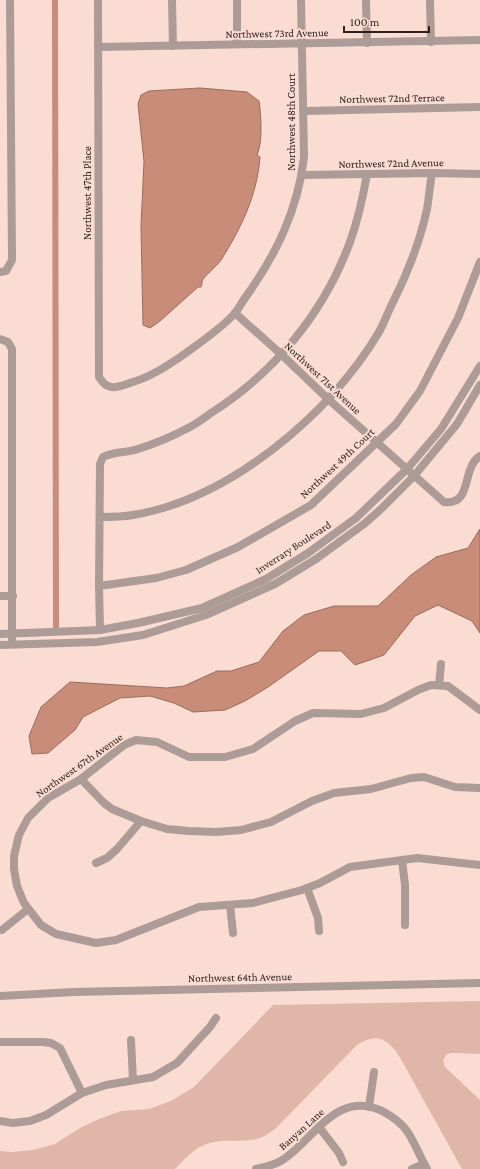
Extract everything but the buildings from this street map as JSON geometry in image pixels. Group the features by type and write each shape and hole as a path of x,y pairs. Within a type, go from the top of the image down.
{"street":[{"path":"0,272 6,271 9,268 12,260 10,0"},
{"name":"Northwest 47th Place","path":"98,0 99,377 104,385"},
{"path":"172,0 173,46"},
{"path":"237,0 237,44"},
{"name":"Northwest 48th Court","path":"104,385 114,388 142,379 159,371 198,344 235,313 258,280 281,241 292,211 302,175 304,157 301,0"},
{"path":"366,0 367,43"},
{"path":"430,0 431,42"},
{"name":"Northwest 73rd Avenue","path":"98,47 480,40"},
{"name":"Northwest 72nd Terrace","path":"304,111 480,107"},
{"path":"100,517 132,516 165,508 201,493 244,470 277,447 310,419 355,367 379,332 407,273 416,249 427,208 432,173"},
{"name":"Northwest 72nd Avenue","path":"302,175 432,173 480,174"},
{"path":"100,630 100,464 103,457 110,453 137,450 188,428 231,400 254,382 282,355 308,323 332,283 350,242 361,204 367,174"},
{"name":"Northwest 49th Court","path":"99,586 156,578 186,570 238,547 310,504 396,424 420,391 458,318 480,262"},
{"name":"Northwest 71st Avenue","path":"235,313 328,399 444,502 452,503 458,500 462,494 470,469 477,457 480,456"},
{"path":"4,340 12,349 12,645"},
{"name":"Inverrary Boulevard","path":"0,634 100,630 138,623 202,608 266,579 308,553 356,518 407,469 441,429 480,366"},
{"name":"Inverrary Boulevard","path":"0,645 98,642 143,634 206,614 275,584 316,559 364,524 380,510 414,476 457,424 480,385"},
{"path":"0,596 12,596"},
{"path":"441,664 439,686 448,686 480,710"},
{"name":"Northwest 67th Avenue","path":"439,686 432,685 418,690 384,708 361,714 313,713 296,721 253,749 225,757 189,757 157,742 136,740 124,745 82,779 48,798 28,818 19,835 14,856 14,869 17,886 24,903 40,925 56,934 96,943 116,940 199,907 254,904 307,888 350,867 417,858 480,865"},
{"path":"82,779 104,803 112,809 141,821 167,828 189,831 216,832 241,830 271,822 312,801 334,793 371,789 411,778 424,777 455,787 480,788"},
{"path":"96,863 112,854 141,821"},
{"path":"402,860 405,885 405,925"},
{"path":"307,888 318,918 319,932"},
{"path":"230,905 233,933"},
{"path":"2,930 28,909"},
{"name":"Northwest 64th Avenue","path":"0,996 90,992 480,983"},
{"path":"0,1121 30,1121 46,1115 82,1093 106,1085 152,1077 176,1063 210,1027 216,1018"},
{"path":"131,1040 133,1080"},
{"path":"0,1042 42,1042 51,1043 60,1048 82,1093"},
{"path":"369,1107 374,1072"},
{"name":"Banyan Lane","path":"259,1169 283,1160 337,1111 358,1106 378,1109 397,1120 406,1130 426,1166"},
{"path":"319,1127 339,1153 343,1162"},
{"path":"412,1169 426,1166"}],"shaded area":[{"path":"200,88 247,92 259,101 261,136 257,155 260,157 258,171 252,198 247,211 221,260 203,279 201,287 198,287 150,328 143,325 141,226 144,161 138,104 141,95 149,91"},
{"path":"480,529 480,633 472,621 438,605 415,616 384,655 355,665 341,651 319,651 268,687 245,701 225,710 193,712 174,703 150,696 120,698 83,717 75,730 48,753 32,754 29,736 41,707 70,682 167,688 184,686 217,671 231,671 259,662 283,631 304,615 334,606 378,606 411,575 436,557 468,548"},
{"path":"480,1001 480,1054 453,1053 447,1054 443,1060 445,1067 480,1100 480,1169 462,1169 398,1054 385,1041 376,1038 358,1044 276,1128 268,1134 253,1140 218,1141 204,1145 192,1152 175,1169 0,1169 0,1151 12,1152 33,1150 55,1144 80,1128 99,1119 121,1111 149,1109 171,1101 194,1087 273,1005"}],"waterway":[{"path":"55,0 56,628"}]}
